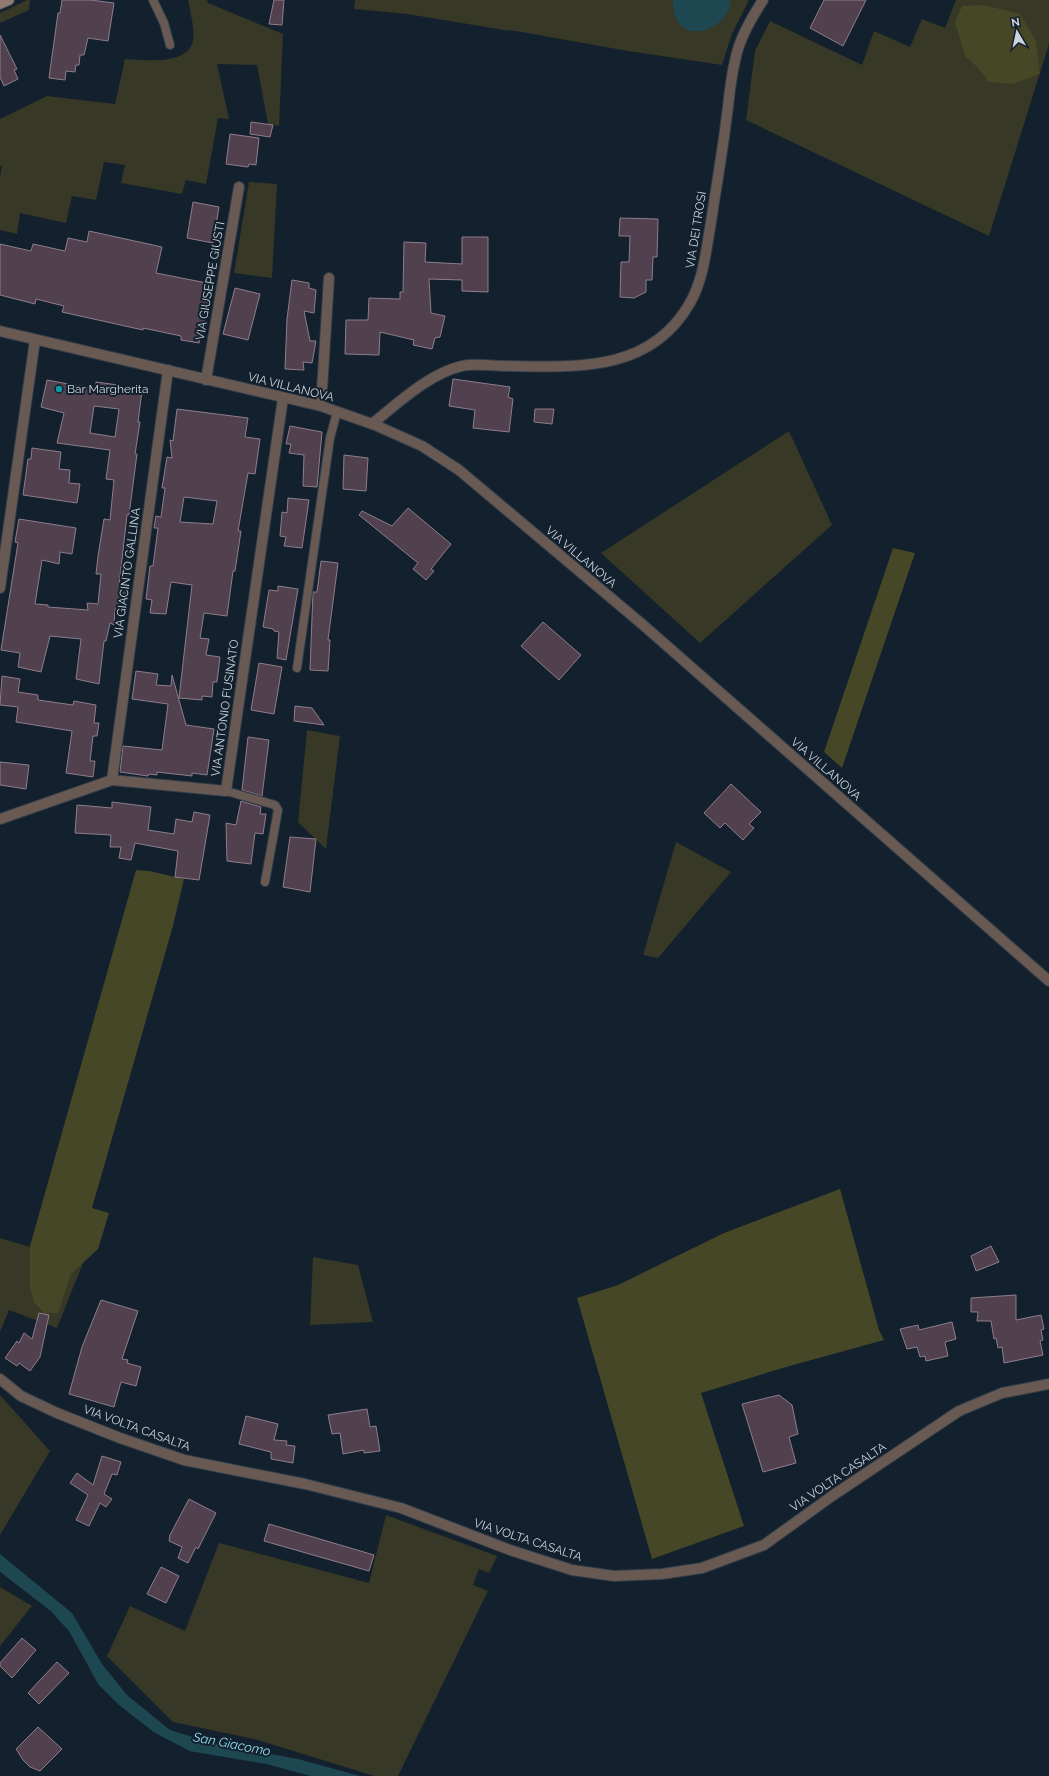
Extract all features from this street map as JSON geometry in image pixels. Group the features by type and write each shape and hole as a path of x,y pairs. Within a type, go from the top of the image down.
{"main road":[{"path":"0,4 9,0"}],"street":[{"name":"VIA DEI TROSI","path":"372,424 414,390 446,371 464,366 562,367 594,365 621,359 642,351 662,338 690,304 702,275 735,60 746,28 763,0"},
{"name":"VIA GIUSEPPE GIUSTI","path":"206,380 239,187"},
{"path":"321,406 329,278"},
{"name":"VIA VILLANOVA","path":"0,331 321,406 372,424 422,446 458,470 642,624 1049,981"},
{"path":"0,588 35,340"},
{"name":"VIA GIACINTO GALLINA","path":"112,780 168,370"},
{"name":"VIA ANTONIO FUSINATO","path":"0,819 112,780 226,791 283,398"},
{"name":"VIA VOLTA CASALTA","path":"0,1379 21,1396 57,1413 120,1438 184,1460 305,1484 401,1508 510,1550 572,1570 614,1576 662,1574 702,1568 764,1545 832,1496 959,1411 1002,1393 1049,1384"}],"lane":[{"path":"153,0 164,24 170,45"},
{"path":"297,668 330,438 337,412"},
{"name":"VIA ANTONIO FUSINATO","path":"226,791 275,805 278,810 265,882"}],"shaded area":[{"path":"30,0 29,10 0,23 0,13"},
{"path":"188,0 207,0 208,3 283,34 279,126 268,124 257,65 217,64 229,119 218,118 206,184 186,180 182,194 121,183 125,165 104,162 96,200 72,196 66,223 20,213 17,234 0,230 0,177 2,166 0,166 0,119 47,96 115,104 125,59 165,60 175,58 190,48 193,40 193,31"},
{"path":"355,0 749,0 732,34 722,65 628,51 516,31 407,14 354,9"},
{"path":"673,0 731,0 727,13 721,21 707,29 691,31 679,23 675,15"},
{"path":"956,0 1049,0 1049,44 989,236 746,120 755,51 770,21 862,65 874,31 910,47 922,19 945,28"},
{"path":"984,5 1020,14 1036,41 1040,74 1013,84 989,82 978,68 965,56 955,22 962,6"},
{"path":"249,182 277,184 272,278 234,273"},
{"path":"789,431 832,525 700,643 601,553"},
{"path":"893,548 915,553 842,768 824,752"},
{"path":"307,730 340,736 326,849 298,822"},
{"path":"676,842 731,872 658,958 643,955"},
{"path":"136,870 149,871 184,879 173,926 92,1208 109,1213 98,1249 71,1274 58,1313 44,1313 34,1302 30,1288 30,1246"},
{"path":"840,1189 879,1330 884,1340 786,1367 701,1393 744,1526 652,1559 577,1298 618,1285 724,1233"},
{"path":"0,1238 83,1263 57,1328 9,1310 0,1332"},
{"path":"313,1257 358,1265 373,1322 310,1325"},
{"path":"0,1395 50,1451 0,1535"},
{"path":"386,1515 497,1556 489,1573 479,1569 473,1585 488,1591 398,1776 374,1776 258,1740 173,1722 107,1656 130,1606 185,1631 219,1543 369,1583"},
{"path":"0,1554 72,1613 102,1664 127,1695 170,1730 212,1743 298,1759 360,1776 319,1776 268,1762 191,1749 156,1731 120,1703 100,1683 71,1630 53,1610 0,1569"},
{"path":"0,1587 32,1606 0,1646"}],"building":[{"path":"62,0 91,0 114,3 108,41 88,38 84,55 80,55 79,65 76,65 75,72 66,71 65,80 49,78 58,13 60,13"},
{"path":"274,0 284,0 282,25 269,24"},
{"path":"824,0 866,0 843,46 810,28"},
{"path":"0,35 17,69 14,70 18,79 4,86 0,77"},
{"path":"251,122 273,125 270,137 250,134"},
{"path":"230,134 259,138 256,165 249,164 248,167 226,164"},
{"path":"193,202 219,207 213,243 187,238"},
{"path":"620,218 658,219 657,257 653,257 652,280 646,280 646,292 634,298 620,297 621,262 629,262 630,236 619,236"},
{"path":"89,231 162,247 156,273 212,284 199,343 181,340 181,336 143,328 143,330 62,312 64,306 36,299 35,304 0,295 0,244 31,251 33,244 65,251 68,238 87,242"},
{"path":"462,237 488,237 488,292 462,291 462,280 429,279 431,313 445,316 440,337 435,338 432,349 413,345 414,340 380,332 379,355 345,354 346,320 368,320 369,298 400,299 400,292 403,292 404,242 426,243 425,262 462,264"},
{"path":"292,280 309,283 309,288 316,290 314,313 304,311 310,341 316,341 312,363 303,362 304,370 285,369 287,319"},
{"path":"235,288 260,294 248,340 223,334"},
{"path":"453,379 510,387 508,397 513,399 509,432 473,428 475,410 449,406"},
{"path":"47,380 96,389 96,382 118,385 116,388 142,391 138,422 140,422 135,454 137,454 129,515 127,515 119,586 126,587 124,611 115,609 114,625 110,623 106,641 104,641 99,684 76,679 81,639 50,636 41,672 18,667 20,653 1,650 18,543 15,542 19,519 76,528 72,554 60,552 59,564 42,560 35,604 48,605 48,607 88,610 87,603 98,604 101,574 96,574 98,556 104,519 110,520 114,480 106,479 110,450 57,443 64,413 41,407","holes":["94,406 119,409 115,437 90,433"]},
{"path":"177,409 248,418 245,437 260,439 255,474 248,473 238,531 241,531 235,571 233,571 227,616 204,613 200,638 209,639 206,655 220,657 217,682 213,682 212,697 202,696 202,700 179,698 192,585 171,582 166,614 150,613 152,600 146,599 150,566 153,566 158,528 154,528 156,516 161,517 165,488 162,488 167,457 172,458 170,440 173,441","holes":["184,497 217,501 213,524 180,522"]},
{"path":"535,409 554,409 552,424 534,422"},
{"path":"290,426 322,432 317,487 303,486 304,455 289,453 291,444 286,444"},
{"path":"32,448 61,452 59,469 70,470 69,483 80,484 77,503 23,495 28,459 31,459"},
{"path":"344,455 368,458 366,491 343,489"},
{"path":"288,498 309,500 302,548 284,546 286,537 280,536 282,512 287,513"},
{"path":"408,508 451,544 431,569 434,571 426,580 413,569 418,563 359,515 362,511 392,526"},
{"path":"321,561 338,563 328,640 330,640 328,671 310,670 313,592 317,592"},
{"path":"278,586 298,589 286,660 277,658 279,632 263,627 269,590 278,591"},
{"path":"543,622 581,655 559,680 521,646"},
{"path":"259,663 282,667 274,714 251,710"},
{"path":"136,671 158,674 156,685 171,686 172,675 186,725 214,729 207,775 192,773 192,776 157,772 157,775 149,774 148,776 120,772 123,746 162,750 168,704 132,699"},
{"path":"2,676 20,679 18,692 38,695 38,700 73,705 74,701 96,705 94,723 99,723 97,736 93,736 90,761 95,761 93,777 66,773 72,731 16,722 18,707 0,705"},
{"path":"295,706 312,708 324,725 294,721"},
{"path":"248,737 269,740 262,796 242,790"},
{"path":"0,762 29,765 26,789 0,785"},
{"path":"731,784 761,812 749,824 754,828 743,840 725,823 720,828 704,813"},
{"path":"241,801 261,807 260,814 266,814 263,834 255,833 251,864 227,861 226,823 236,825"},
{"path":"112,802 151,807 148,830 174,834 176,819 192,822 194,812 210,815 199,880 175,877 178,851 135,843 131,860 119,858 121,847 110,847 111,835 75,833 77,805 112,808"},
{"path":"290,837 316,839 310,892 283,887"},
{"path":"991,1246 999,1262 976,1271 971,1256"},
{"path":"1016,1295 1016,1320 1041,1315 1044,1329 1041,1330 1043,1340 1040,1341 1043,1355 1004,1363 1002,1347 998,1348 996,1338 994,1339 991,1321 977,1321 978,1312 971,1312 971,1298"},
{"path":"101,1300 138,1311 122,1359 128,1360 127,1363 141,1367 136,1386 121,1382 114,1407 69,1394 82,1347"},
{"path":"39,1313 49,1315 40,1357 30,1371 19,1363 17,1366 5,1358 17,1341 19,1343 24,1333 32,1339"},
{"path":"952,1322 956,1339 945,1342 948,1356 926,1361 925,1356 920,1357 917,1347 907,1349 900,1329 918,1325 919,1330"},
{"path":"779,1395 792,1405 798,1434 789,1437 796,1463 763,1472 742,1404"},
{"path":"367,1409 370,1427 376,1426 380,1451 364,1453 364,1450 343,1454 340,1433 332,1434 328,1415"},
{"path":"246,1416 278,1424 274,1440 287,1441 286,1445 295,1446 293,1463 271,1459 271,1452 239,1444"},
{"path":"102,1456 121,1462 117,1475 112,1474 104,1494 112,1499 106,1507 100,1503 89,1526 76,1520 88,1495 70,1483 77,1473 93,1485"},
{"path":"189,1499 216,1513 198,1549 196,1547 188,1563 178,1558 182,1547 169,1541 170,1535"},
{"path":"269,1524 374,1555 369,1571 264,1541"},
{"path":"161,1567 179,1576 166,1603 147,1594"},
{"path":"22,1638 36,1650 12,1678 0,1666 0,1663"},
{"path":"57,1662 69,1673 39,1704 28,1693"},
{"path":"38,1727 62,1749 40,1771 30,1767 23,1760 16,1749"}],"waterway":[{"name":"San Giacomo","path":"0,1569 53,1610 71,1630 100,1683 120,1703 156,1731 191,1749 268,1762 319,1776"}],"place":[{"name":"Bar Margherita","path":"59,389"}]}
